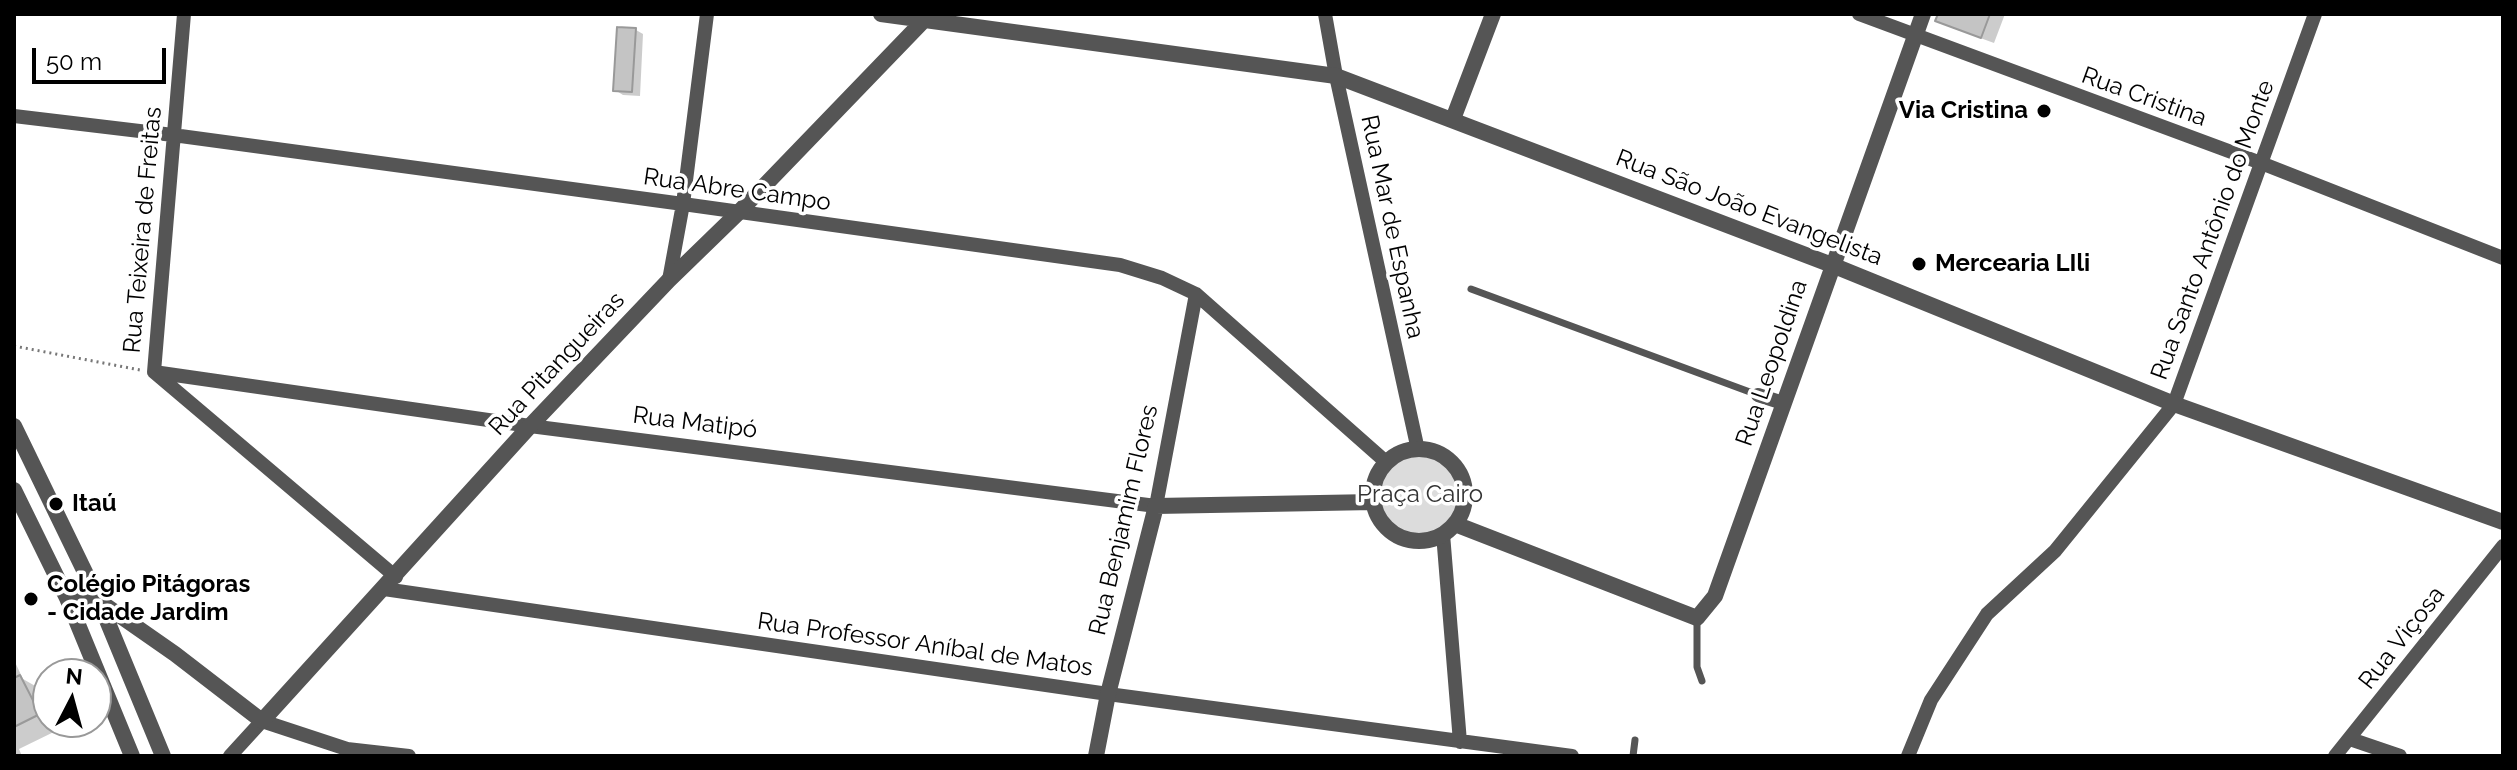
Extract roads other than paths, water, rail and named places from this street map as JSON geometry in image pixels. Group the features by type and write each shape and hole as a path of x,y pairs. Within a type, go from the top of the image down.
{"street":[{"name":"Rua Teixeira de Freitas","path":"184,14 154,372 390,583"},
{"path":"669,280 683,204 707,14"},
{"name":"Rua São João Evangelista","path":"881,14 927,17 1336,76 1832,265 2174,404 2503,522"},
{"name":"Rua Mar de Espanha","path":"1325,14 1418,450"},
{"path":"1453,119 1493,14"},
{"name":"Rua Cristina","path":"1859,14 2261,163 2503,258"},
{"name":"Rua Leopoldina","path":"1697,618 1715,596 1923,14"},
{"name":"Rua Santo Antônio do Monte","path":"1908,756 1931,700 1987,614 2055,551 2174,404 2315,14"},
{"name":"Rua Pitangueiras","path":"230,756 530,426 927,17"},
{"name":"Rua Abre Campo","path":"14,116 1120,265 1162,278 1196,294 1386,462"},
{"name":"Rua Benjamim Flores","path":"1096,756 1108,694 1156,506 1196,294"},
{"name":"Rua Matipó","path":"154,372 530,426 1156,506 1374,502"},
{"path":"1758,395 1783,403"},
{"path":"14,426 99,601 163,756"},
{"path":"1418,450 1443,457 1460,475 1465,500 1449,529 1430,540 1415,541 1400,537 1388,528 1379,517 1374,502 1375,483 1386,462 1404,452 1418,450"},
{"path":"14,490 67,598 132,756"},
{"path":"1449,529 1697,618"},
{"path":"1449,529 1460,742 1572,756"},
{"name":"Rua Viçosa","path":"2335,756 2503,546"},
{"name":"Rua Professor Aníbal de Matos","path":"390,583 1108,694 1460,742"},
{"path":"67,598 99,601 262,721 347,749 409,756"},
{"path":"2350,739 2400,756"}],"lane":[{"path":"1471,289 1758,395"},
{"path":"1697,618 1697,667 1702,681"},
{"path":"1633,756 1635,740"}],"place":[{"name":"Via Cristina","path":"2044,111"},
{"name":"Mercearia LIli","path":"1919,264"},
{"name":"Itaú","path":"56,504"},
{"name":"Colégio Pitágoras - Cidade Jardim","path":"31,599"}],"park label":[{"name":"Praça Cairo","path":"1420,495"}]}
